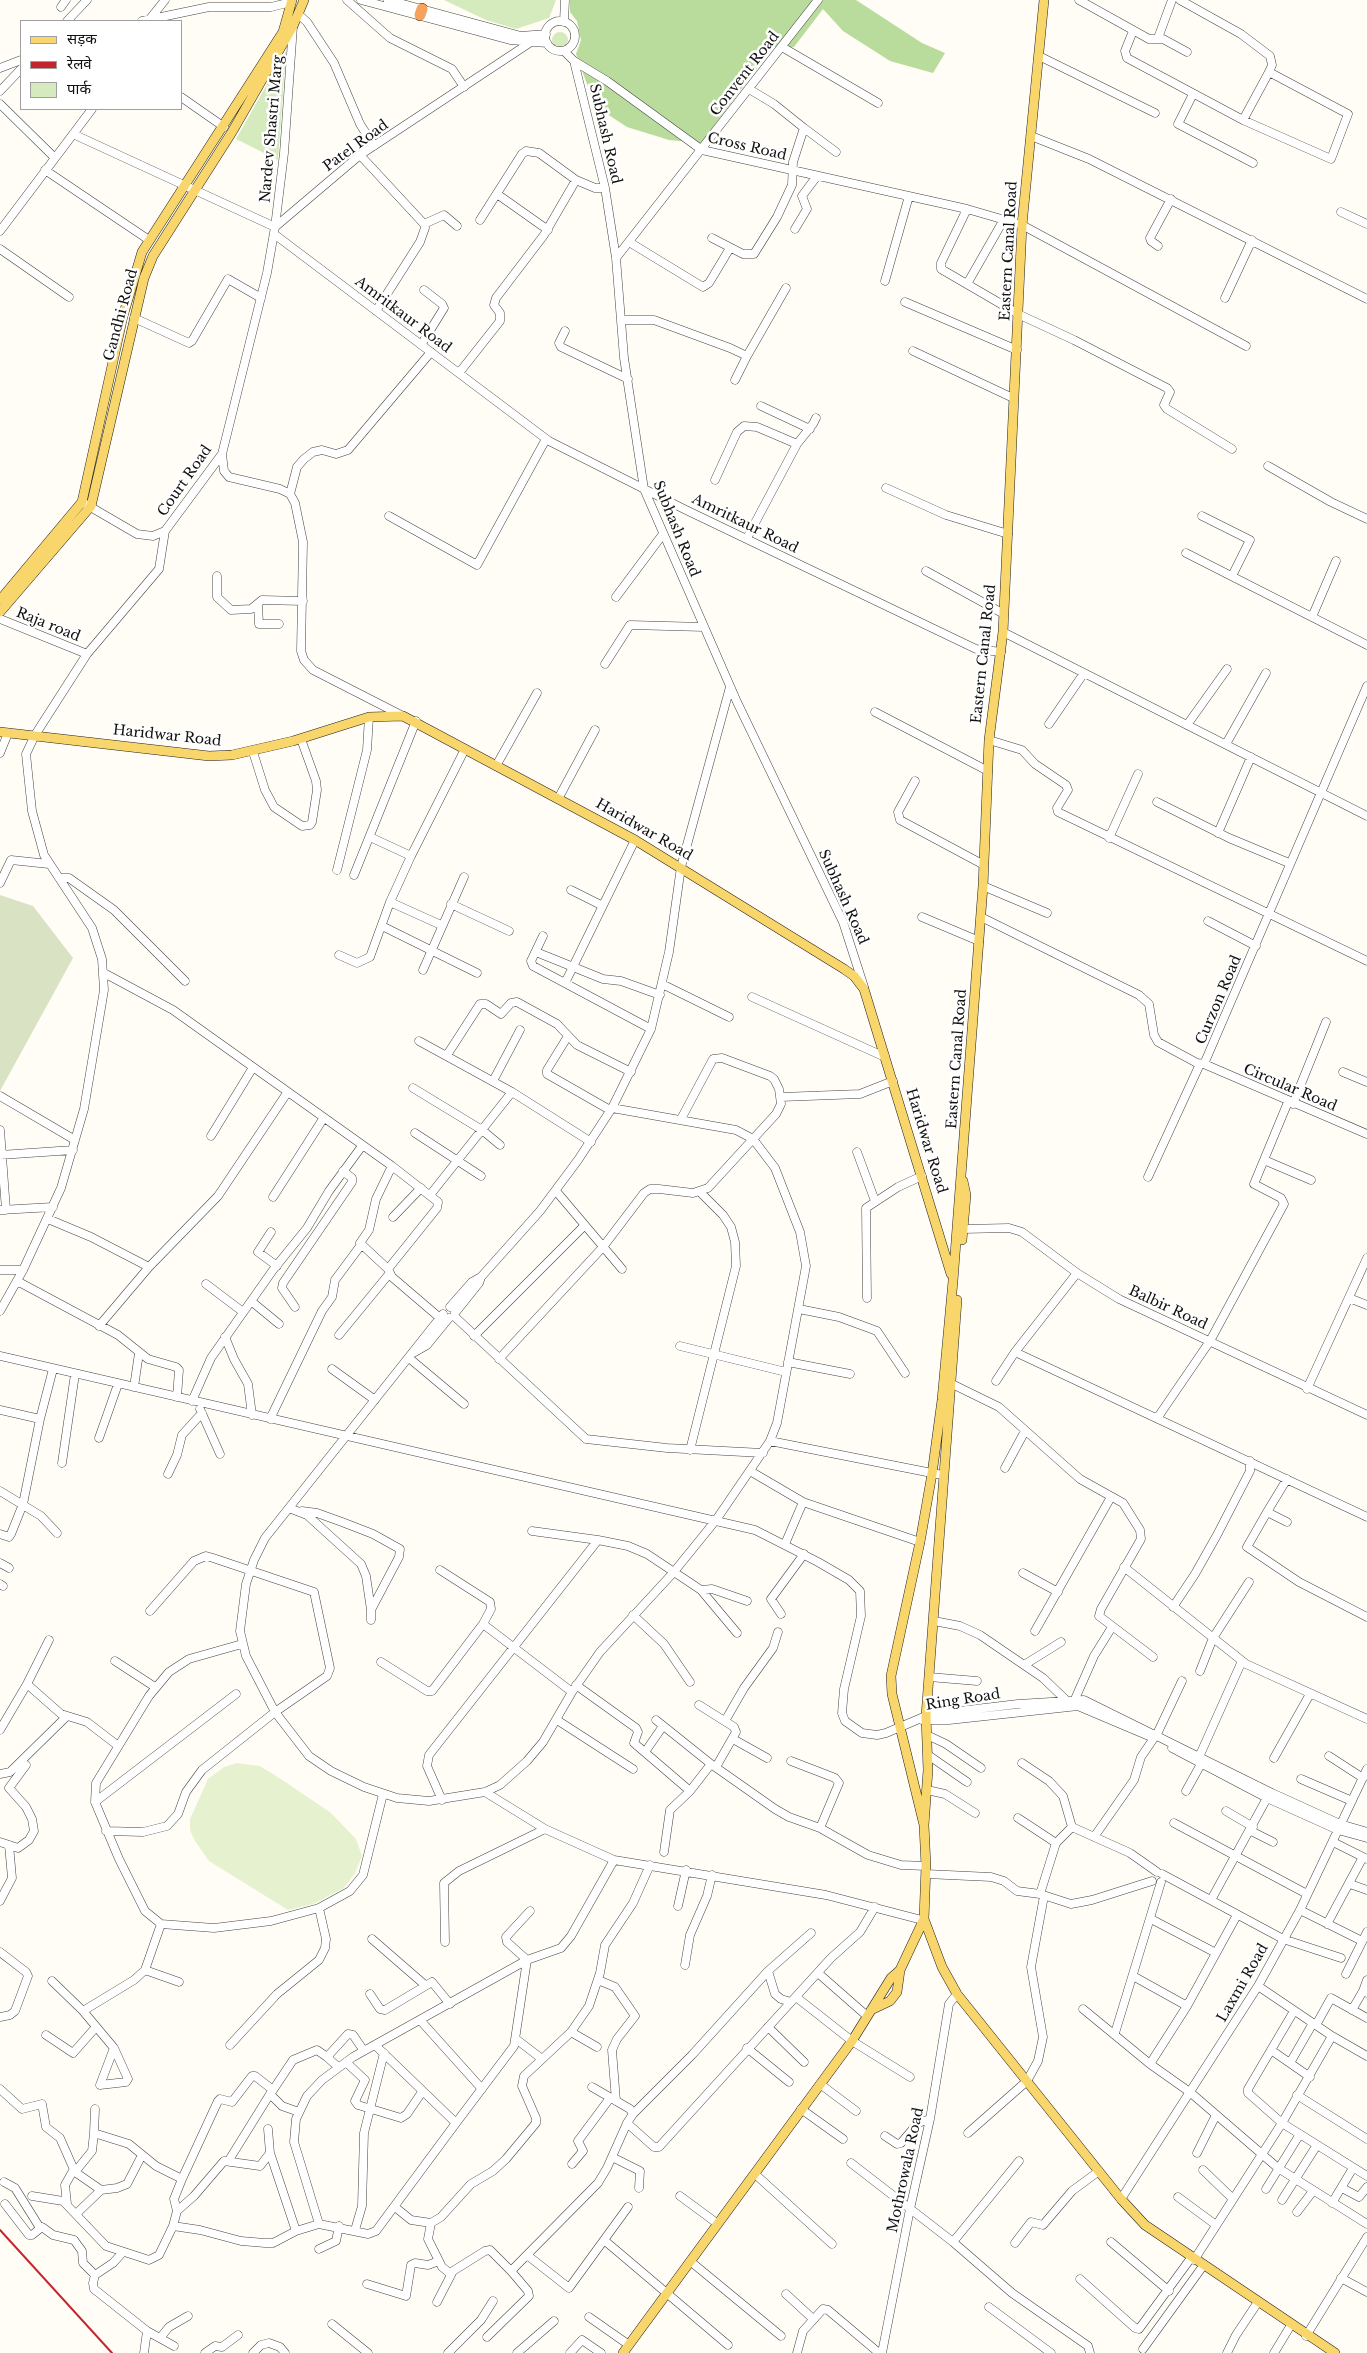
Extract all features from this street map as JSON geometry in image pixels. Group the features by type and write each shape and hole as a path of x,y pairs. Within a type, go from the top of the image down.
{"main road":[{"name":"Gandhi Road","path":"0,612 86,504 144,278 152,256 232,132 293,26 304,0"},
{"name":"Eastern Canal Road","path":"956,1282 959,1194 962,1178 983,886 989,740 1003,632 1013,398 1020,315 1022,225 1044,0"},
{"name":"Gandhi Road","path":"0,600 86,504 122,316 142,252 224,127 283,32 290,1"},
{"name":"Haridwar Road","path":"4,732 209,756 253,752 369,717 402,716 416,721 635,840 844,968 854,976 864,989 956,1282 947,1381"},
{"path":"956,1282 966,1195 962,1178"},
{"path":"924,1826 892,1694 891,1676 920,1542 947,1381"},
{"path":"869,2013 890,2001 897,1992 900,1970 923,1919 926,1870 924,1826 928,1755 928,1736 924,1719 934,1620 947,1381"},
{"path":"923,1919 942,1967 957,1994 1121,2199 1145,2225 1306,2336 1335,2353"},
{"path":"626,2349 852,2041 891,1978 900,1970"}],"street":[{"path":"68,20 87,0"},
{"path":"147,20 166,0"},
{"path":"347,0 390,38 452,69 464,87"},
{"path":"361,0 521,36 546,34"},
{"path":"388,0 510,40 547,44 555,50 564,51 574,61"},
{"path":"564,22 565,0"},
{"name":"Convent Road","path":"616,258 818,0"},
{"path":"1079,0 1149,39 1158,38 1187,52"},
{"path":"1158,38 1172,0"},
{"path":"1180,0 1258,45 1272,60 1269,72 1243,120"},
{"path":"147,20 209,7 271,7 290,1"},
{"path":"298,14 307,22 334,63 360,124 374,146"},
{"path":"547,44 546,34 550,25 564,22 572,27 575,36 572,45 564,51"},
{"name":"Nardev Shastri Marg","path":"274,230 284,153 293,26"},
{"path":"1134,31 1125,51 1127,58 1243,120 1331,159 1348,114 1269,72"},
{"path":"510,40 514,49 513,55"},
{"name":"Patel Road","path":"274,230 360,155 531,42"},
{"path":"782,47 878,103"},
{"path":"1039,56 1156,113"},
{"path":"0,68 20,60"},
{"name":"Cross Road","path":"574,61 607,81 702,150 968,209 1003,221 1022,225 1246,346"},
{"name":"Subhash Road","path":"574,61 605,188 616,258 628,379 644,489 730,687 843,922 864,989"},
{"path":"0,91 20,69"},
{"path":"749,89 774,104 836,152"},
{"path":"1193,94 1178,124 1253,163"},
{"path":"182,98 224,127"},
{"path":"0,104 54,158"},
{"path":"0,231 91,110"},
{"path":"712,238 742,254 754,254 792,185 796,148 804,128"},
{"path":"73,134 185,185 274,230"},
{"path":"1032,136 1089,159 1367,299"},
{"path":"480,220 526,151 539,152 576,180 595,188 605,188"},
{"path":"360,155 424,224 424,234 376,311"},
{"path":"45,170 149,240"},
{"path":"795,229 807,209 802,196 817,176"},
{"path":"459,373 500,321 500,313 494,305 496,298 548,230 576,180"},
{"path":"497,194 548,230"},
{"path":"885,281 909,196"},
{"path":"1158,246 1150,242 1150,238 1170,199"},
{"path":"968,209 940,266 1020,315 1074,340 1145,379 1167,388 1170,392 1164,405 1167,409 1232,449"},
{"path":"1342,212 1367,224"},
{"path":"424,224 444,216 457,226"},
{"path":"967,284 1003,221"},
{"name":"Court Road","path":"0,1311 48,1219 73,1150 84,1108 104,990 102,959 92,928 44,855 32,811 26,754 35,735 87,654 159,569 165,531 222,454 261,298 274,230"},
{"name":"Amritkaur Road","path":"274,230 376,311 546,439 644,489 976,649 1001,652"},
{"path":"1225,298 1252,240"},
{"path":"629,242 703,287 709,284 730,248"},
{"path":"0,249 69,297"},
{"path":"134,318 189,343 228,280 261,298"},
{"path":"735,380 786,288"},
{"path":"421,345 444,308 442,304 424,290"},
{"path":"905,302 1017,350"},
{"path":"621,320 654,320 718,343 747,356"},
{"path":"565,331 559,343 561,347 628,379"},
{"path":"913,351 1013,398"},
{"path":"402,716 313,670 304,660 301,651 303,542 299,519 290,494 297,467 304,459 313,452 322,450 341,454 348,450 431,352"},
{"path":"761,406 810,429"},
{"path":"747,538 797,444 810,429 816,418"},
{"path":"715,480 737,432 744,426 757,427 797,444"},
{"path":"389,516 478,565 546,439"},
{"path":"222,454 224,471 229,477 280,489 290,494"},
{"path":"1268,466 1331,502 1367,519"},
{"path":"886,488 946,514 1008,534"},
{"path":"86,504 137,534 153,536 165,531"},
{"path":"1202,516 1250,540 1232,576"},
{"path":"616,597 664,534"},
{"path":"1186,553 1367,645"},
{"path":"1312,617 1336,561"},
{"path":"926,571 1004,614"},
{"path":"217,576 217,597 231,610 251,609 262,600 303,600"},
{"path":"258,604 259,624 279,624"},
{"name":"Raja road","path":"0,619 87,654"},
{"path":"605,664 630,625 704,627"},
{"path":"1003,632 1367,816"},
{"path":"1187,724 1227,669"},
{"path":"1049,724 1084,673"},
{"path":"1226,744 1266,673"},
{"name":"Curzon Road","path":"981,917 1146,999 1151,1011 1156,1038 1202,1064 1256,946 1289,863 1367,686"},
{"path":"568,1036 547,1070 547,1074 611,1109 736,1130 753,1139 775,1168 800,1232 806,1266 777,1423 763,1453 716,1520 673,1573 600,1652 576,1685 557,1720 527,1761 500,1785 485,1792 442,1800 415,1800 383,1794 364,1787 317,1762 296,1741 275,1712 242,1644 241,1615 250,1570 265,1538 411,1356 449,1314 472,1282 481,1278 556,1191 591,1142 611,1109 651,1029 669,952 681,867 730,687"},
{"path":"496,766 537,693"},
{"path":"875,712 988,771"},
{"path":"337,870 366,750 369,717"},
{"path":"354,875 416,721"},
{"path":"558,799 595,730"},
{"path":"0,753 4,732"},
{"path":"253,752 265,790 274,807 302,826 310,825 317,790 316,781 301,739"},
{"path":"989,740 1026,753 1035,764 1066,784 1068,790 1056,810 1109,838 1367,961"},
{"path":"339,955 357,963 366,961 374,949 390,902 464,748"},
{"path":"1218,833 1251,757"},
{"path":"1109,838 1138,774"},
{"path":"915,781 898,812 900,820 984,865"},
{"path":"1157,802 1218,833 1289,863"},
{"path":"370,837 411,856"},
{"path":"565,983 635,840"},
{"path":"0,883 11,860 49,864"},
{"path":"59,878 69,878 114,910 185,981"},
{"path":"423,970 441,925 464,878"},
{"path":"983,886 1047,913"},
{"path":"571,890 602,905"},
{"path":"390,902 441,925"},
{"path":"451,904 509,931"},
{"path":"922,917 979,941"},
{"path":"1208,921 1256,946"},
{"path":"382,926 477,973"},
{"path":"543,936 531,960 532,964 651,1029"},
{"path":"536,952 603,979 621,981 660,995"},
{"path":"104,973 162,1003 252,1069 392,1166 438,1202 437,1208 340,1335"},
{"path":"662,984 729,1017"},
{"path":"752,997 885,1057"},
{"path":"447,1056 481,1004 501,1014 511,1003 520,1003 557,1024 578,1044 631,1072"},
{"path":"1158,1417 1210,1341 1284,1204 1281,1198 1254,1186 1326,1022"},
{"path":"493,1081 520,1030"},
{"path":"419,1041 512,1092 591,1142"},
{"path":"499,1359 603,1247 639,1199 650,1189 700,1192 708,1188 779,1110 781,1097 777,1082 770,1076 722,1058 713,1059 681,1120"},
{"path":"1148,1177 1202,1064"},
{"name":"Circular Road","path":"1202,1064 1367,1134"},
{"path":"211,1136 252,1069"},
{"path":"1343,1072 1367,1082"},
{"path":"781,1097 860,1094 893,1081"},
{"path":"413,1088 482,1130 500,1145"},
{"path":"430,1195 512,1092"},
{"path":"99,1326 150,1267 218,1196 287,1093"},
{"path":"0,1096 75,1140"},
{"path":"273,1197 323,1119"},
{"path":"0,1130 3,1210 53,1207"},
{"path":"415,1133 481,1176"},
{"path":"220,1454 202,1413 195,1402 203,1372 243,1312 307,1228 343,1171 362,1146"},
{"path":"1,1155 73,1150"},
{"path":"857,1152 876,1201"},
{"path":"1264,1160 1311,1180"},
{"path":"270,1419 332,1297 334,1280 346,1267 369,1230 376,1199 392,1166"},
{"path":"295,1307 282,1288 283,1283 352,1182 352,1178 343,1171"},
{"path":"867,1298 865,1210 876,1201 922,1176"},
{"path":"393,1217 421,1188"},
{"path":"556,1191 622,1269"},
{"path":"690,1450 734,1278 736,1254 731,1227 723,1215 700,1192"},
{"path":"48,1219 150,1267"},
{"path":"474,1336 584,1226"},
{"name":"Balbir Road","path":"963,1229 1010,1228 1022,1232 1077,1273 1119,1298 1307,1389 1367,1415"},
{"path":"271,1232 258,1251 277,1266"},
{"path":"361,1245 389,1271 449,1314 586,1439 690,1450 763,1453"},
{"path":"1307,1389 1367,1258"},
{"path":"0,1270 23,1270"},
{"path":"996,1381 1015,1352 1077,1273"},
{"path":"17,1281 118,1335 148,1359 179,1370 176,1398"},
{"path":"206,1284 243,1312"},
{"path":"1349,1298 1367,1305"},
{"path":"252,1300 280,1324"},
{"path":"799,1309 859,1323 876,1331 905,1373"},
{"path":"225,1337 234,1359 248,1384 252,1415"},
{"path":"680,1346 786,1372"},
{"path":"1015,1352 1158,1417 1367,1517"},
{"path":"134,1388 139,1353"},
{"path":"0,1356 755,1530 804,1554 849,1580 860,1591 861,1616 842,1705 845,1721 862,1734 869,1735 886,1733 924,1719"},
{"path":"411,1356 464,1404"},
{"path":"788,1362 850,1374"},
{"path":"332,1368 375,1400"},
{"path":"0,1534 8,1537 11,1534 23,1504 40,1419 53,1369"},
{"path":"62,1463 75,1374"},
{"path":"947,1381 999,1407 1080,1480 1123,1502 1141,1534 1141,1539 1099,1613 1101,1619 1153,1657"},
{"path":"99,1438 118,1384"},
{"path":"0,1411 40,1419"},
{"path":"168,1474 177,1455 182,1435 202,1413"},
{"path":"1005,1468 1025,1431"},
{"path":"770,1441 942,1475"},
{"path":"1173,1606 1195,1574 1217,1534 1250,1471 1250,1461"},
{"path":"750,1471 803,1502 920,1542"},
{"path":"1286,1479 1247,1547 1300,1582 1367,1617"},
{"path":"0,1491 46,1520 57,1533"},
{"path":"1035,1631 1111,1497"},
{"path":"785,1544 803,1502"},
{"path":"289,1508 317,1513 350,1525 372,1534 400,1550 399,1557 371,1610"},
{"path":"302,1511 361,1564 366,1576 371,1620"},
{"path":"1267,1512 1287,1522"},
{"path":"532,1530 598,1540 639,1549 701,1590 737,1634"},
{"path":"442,1800 427,1766 427,1758 598,1540"},
{"path":"781,1614 771,1599 804,1554"},
{"path":"106,1831 143,1832 168,1826 178,1814 186,1792 202,1770 275,1712 326,1676 329,1663 314,1592 213,1558 199,1558 194,1561 150,1611"},
{"path":"0,1564 9,1568"},
{"path":"1124,1567 1242,1661 1367,1720"},
{"path":"381,1662 427,1691 432,1691 483,1624 491,1609 490,1602 440,1570"},
{"path":"1023,1573 1058,1592"},
{"path":"1200,1671 1213,1638 1249,1582"},
{"path":"701,1590 712,1589 747,1602"},
{"path":"633,1615 664,1644 690,1682"},
{"path":"934,1620 969,1628 1043,1678 1066,1700"},
{"path":"483,1624 572,1692"},
{"path":"1075,1699 1094,1656 1112,1627"},
{"path":"724,1721 744,1688 773,1648 778,1632"},
{"path":"0,1730 27,1684 49,1640"},
{"path":"1024,1664 1061,1642"},
{"path":"242,1644 189,1659 169,1672 155,1687 96,1783 95,1802 106,1831 145,1910 162,1924 194,1927 250,1925 319,1908 350,1892 363,1875 383,1794"},
{"path":"115,1661 155,1687"},
{"path":"1186,1791 1242,1661"},
{"path":"929,1677 977,1681"},
{"path":"1094,1837 1134,1780 1141,1757 1156,1736 1182,1681"},
{"path":"27,1684 66,1717 86,1722 118,1745"},
{"path":"576,1685 636,1728 638,1732 634,1743 690,1791"},
{"path":"95,1802 236,1694"},
{"path":"1274,1758 1310,1694"},
{"name":"Ring Road","path":"924,1719 993,1706 1075,1699 1095,1704 1268,1798 1367,1838"},
{"path":"664,1852 670,1810 714,1765 733,1738 735,1729 699,1705"},
{"name":"Ring Road","path":"924,1719 1078,1706 1156,1736"},
{"path":"0,1774 10,1772 66,1717"},
{"path":"557,1720 634,1769"},
{"path":"656,1720 714,1765 782,1813 820,1828 868,1855 926,1870 990,1876 1004,1881 1017,1891 1042,1895 1063,1903 1078,1903 1152,1881 1156,1884 1160,1876"},
{"path":"645,1752 663,1726"},
{"path":"928,1736 946,1744 981,1768"},
{"path":"733,1738 767,1758"},
{"path":"928,1755 968,1782"},
{"path":"1329,1756 1364,1779"},
{"name":"Ring Road","path":"1200,1760 1339,1827 1367,1832"},
{"path":"791,1761 834,1778 839,1783 820,1828"},
{"path":"1022,1763 1049,1781 1063,1796 1072,1827 1139,1858 1160,1876 1211,1900 1283,1939 1341,1958"},
{"path":"0,1842 20,1847 29,1840 34,1831 32,1819 26,1807 9,1788 26,1765"},
{"name":"Laxmi Road","path":"1121,2199 1191,2093 1258,1986 1300,1910 1364,1779 1367,1769"},
{"path":"1301,1779 1352,1801"},
{"path":"927,1790 945,1794 975,1813"},
{"path":"485,1792 545,1829 614,1860 686,1870 826,1895 923,1919"},
{"path":"1211,1900 1268,1798"},
{"path":"1226,1811 1273,1842"},
{"path":"1018,1818 1056,1843"},
{"path":"1174,1823 1307,1894"},
{"path":"968,2133 1027,2081 1038,2061 1043,2043 1031,1967 1042,1895 1056,1843 1072,1827"},
{"path":"445,1942 444,1883 459,1871 545,1829"},
{"path":"1327,1924 1365,1858 1333,1842"},
{"path":"0,1901 12,1878 8,1845"},
{"path":"319,2224 295,2150 294,2134 299,2112 312,2090 338,2067 375,2044 527,1960 558,1950 566,1942 614,1860"},
{"path":"395,2207 411,2220 431,2223 442,2217 471,2184 502,2163 534,2126 536,2118 522,2083 524,2076 571,2032 589,2006 598,1980 605,1945 633,1903 650,1865"},
{"path":"678,1906 686,1870"},
{"path":"685,1965 690,1935 707,1896 712,1875"},
{"path":"1114,2033 1151,1919 1160,1876"},
{"path":"1350,1884 1367,1890"},
{"path":"627,2123 654,2146 659,2147 747,2048 794,2000 831,1958 860,1932 875,1907"},
{"path":"230,2046 278,1994 319,1960 325,1948 326,1939 319,1908"},
{"path":"1300,1910 1362,1941"},
{"path":"527,1960 506,1939 507,1934 530,1911"},
{"path":"1150,2064 1187,2006 1237,1915"},
{"path":"1151,1919 1216,1953"},
{"path":"83,2011 134,1980 144,1970 162,1924"},
{"path":"511,2271 598,2183 633,2114 692,2055 768,1970 811,1933"},
{"path":"1346,1974 1367,1933"},
{"path":"372,1939 425,1984"},
{"path":"0,1952 26,1972 28,1976 14,2011 10,2015 0,2017"},
{"path":"173,2226 200,2230 241,2241 259,2243 273,2243 296,2231 319,2224 339,2226 373,2234 511,2052 516,2039 527,1960"},
{"path":"144,1970 179,1982"},
{"path":"768,1970 775,1994 780,1999 794,2000 852,2041 910,2077"},
{"path":"818,1973 869,2013"},
{"path":"1132,1976 1187,2006"},
{"path":"572,2164 583,2151 578,2141 613,2099 612,2050 617,2039 635,2016 615,1987 598,1980"},
{"path":"1352,2010 1365,1992 1367,1980"},
{"path":"52,1981 83,2011 114,2048 127,2081 100,2085 114,2048"},
{"path":"370,1994 380,2010 385,2010 425,1984 435,1982 450,2004"},
{"path":"1258,1986 1332,2036 1367,2056"},
{"name":"Mothrowala Road","path":"880,2353 930,2119 949,2004 957,1994"},
{"path":"1290,2063 1331,1998 1367,2018"},
{"path":"1083,2009 1150,2064 1191,2093 1278,2168 1332,2204 1367,2224"},
{"path":"1294,2011 1247,2091 1282,2122 1367,2176"},
{"path":"420,2020 482,2089"},
{"path":"46,2035 73,2053 96,2027"},
{"path":"768,2027 804,2062"},
{"path":"571,2032 597,2047"},
{"path":"327,2057 350,2033 364,2051"},
{"path":"1080,2279 1137,2328 1144,2325 1216,2226 1282,2122 1332,2036"},
{"path":"516,2039 542,2059"},
{"path":"375,2044 422,2092 456,2123"},
{"path":"747,2048 789,2082"},
{"path":"229,2160 293,2060 317,2050 338,2067"},
{"path":"1271,2050 1310,2076"},
{"path":"354,2230 362,2206 363,2142 384,2053"},
{"path":"346,2062 365,2080 356,2103 371,2109 398,2118 404,2117 422,2092"},
{"path":"32,2196 57,2198 68,2205 106,2246 149,2260 157,2258 173,2226 177,2211 174,2199 219,2100 232,2102 254,2076 271,2092 282,2106 299,2112"},
{"path":"820,2084 856,2111"},
{"path":"592,2087 630,2109 633,2114"},
{"path":"0,2089 22,2109 42,2104 46,2127 60,2138 75,2171 101,2190"},
{"path":"1297,2095 1367,2139"},
{"path":"802,2109 843,2139"},
{"path":"68,2205 65,2185 92,2151 95,2110"},
{"path":"1196,2153 1216,2115"},
{"path":"884,2136 897,2144 901,2143 918,2123 930,2119"},
{"path":"268,2129 270,2154 296,2231"},
{"path":"94,2133 123,2141 156,2166 182,2179"},
{"path":"1266,2189 1300,2134"},
{"path":"1282,2200 1317,2145"},
{"path":"177,2211 194,2196 222,2162 229,2160 260,2166 270,2154"},
{"path":"76,2214 101,2190 117,2188 127,2184 142,2155"},
{"path":"612,2157 640,2171 639,2188"},
{"path":"953,2242 1019,2161"},
{"path":"850,2163 953,2242 1012,2293 1088,2346 1090,2353"},
{"path":"1332,2204 1353,2168"},
{"path":"1202,2170 1233,2199"},
{"path":"1014,2243 1031,2222 1043,2225 1072,2191 1099,2171"},
{"path":"755,2174 832,2244"},
{"path":"4,2182 15,2188 40,2228 53,2235 74,2240 82,2251 83,2263 95,2275"},
{"path":"1342,2188 1359,2197 1367,2188"},
{"path":"1298,2212 1313,2191"},
{"path":"680,2196 718,2224"},
{"path":"1178,2197 1216,2226"},
{"path":"5,2204 29,2235 32,2235 40,2228"},
{"path":"527,2255 569,2288 628,2207"},
{"path":"431,2223 428,2239 439,2261 445,2270 451,2274"},
{"path":"319,2249 336,2241 339,2226"},
{"path":"1306,2336 1367,2237"},
{"path":"604,2240 728,2346"},
{"path":"1111,2242 1169,2291"},
{"path":"437,2302 451,2274 488,2250 511,2271 528,2291 529,2296 487,2337"},
{"path":"123,2252 114,2264 95,2275 94,2289 147,2330 174,2346"},
{"path":"367,2284 406,2296 411,2265 415,2263 428,2265 439,2261"},
{"path":"690,2261 780,2336"},
{"path":"1143,2349 1203,2266"},
{"path":"1341,2278 1367,2292"},
{"path":"786,2294 812,2318"},
{"path":"448,2353 481,2320 493,2301"},
{"path":"1230,2352 1236,2335 1258,2302"},
{"path":"988,2307 1051,2353"},
{"path":"797,2353 801,2334 812,2318 821,2310 828,2310 880,2353"},
{"path":"160,2338 169,2326 188,2316"},
{"path":"589,2317 626,2349"},
{"path":"517,2353 554,2321"},
{"path":"332,2324 368,2353"},
{"path":"1274,2353 1291,2325"},
{"path":"144,2353 147,2330"},
{"path":"205,2353 215,2346 222,2347 238,2335"},
{"path":"570,2353 582,2340 601,2353"},
{"path":"253,2353 261,2345 269,2343 280,2347 285,2353"}],"green space":[{"path":"444,0 556,0 549,18 516,29 486,20"},
{"path":"570,0 856,0 922,43 945,53 933,73 890,61 843,31 823,9 794,47 773,47 701,143 669,140 627,127 595,106 576,54 581,40 577,21 570,12"},
{"path":"560,32 566,34 568,40 566,46 560,48 554,46 552,40 554,34"},
{"path":"286,51 278,160 236,139"},
{"path":"0,895 33,906 73,958 0,1091"},
{"path":"237,1763 260,1766 284,1781 331,1813 356,1839 362,1856 355,1873 344,1888 313,1904 288,1910 209,1861 190,1830 190,1819 208,1779 224,1767"}],"railway":[{"path":"0,2230 112,2353"}]}
